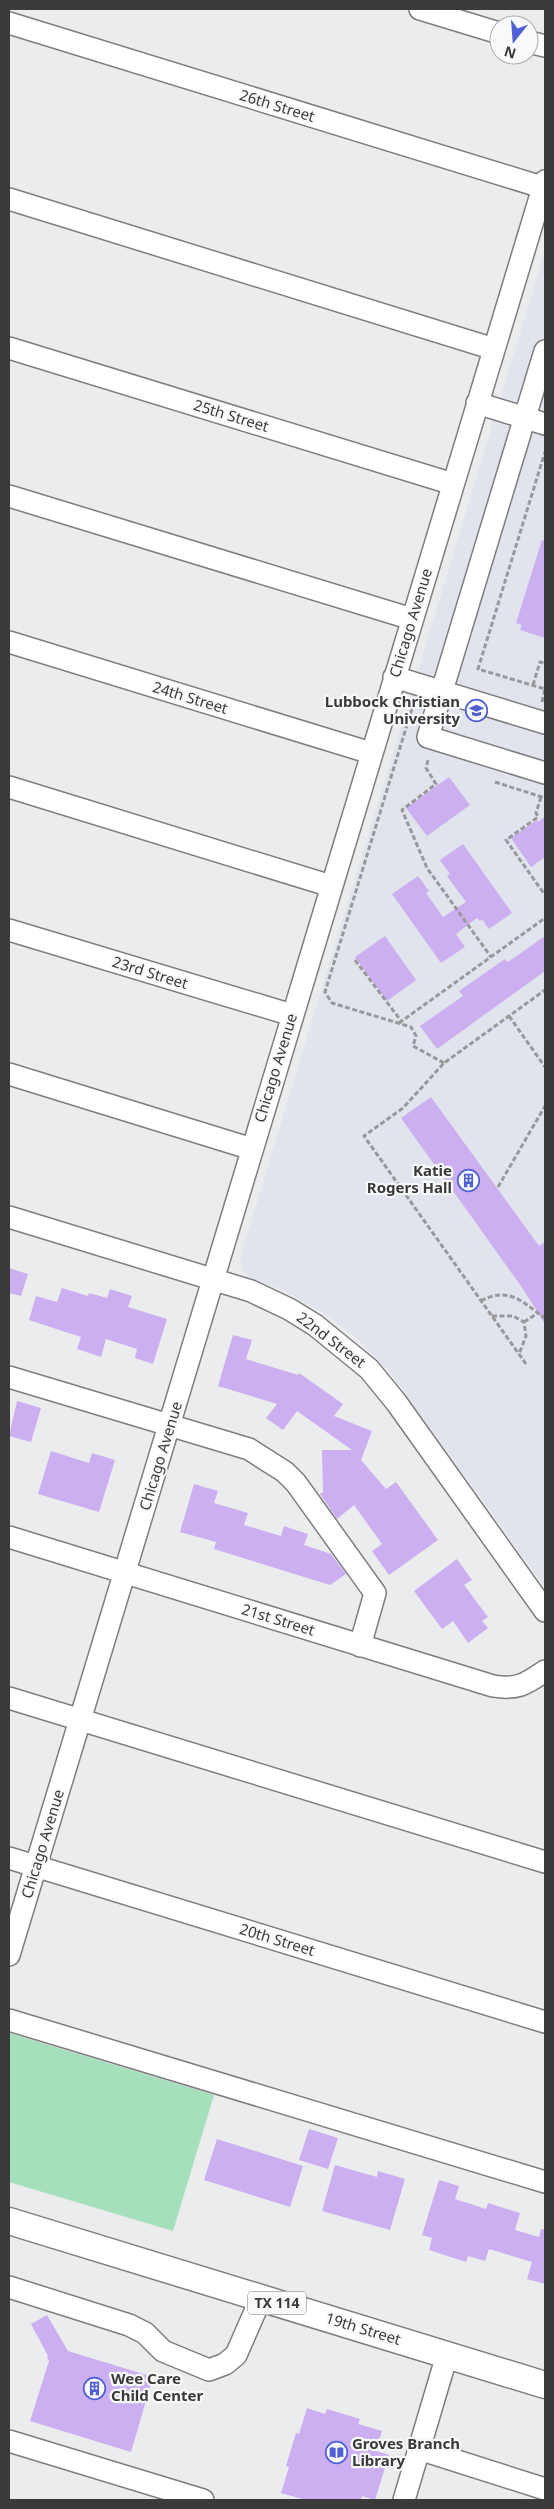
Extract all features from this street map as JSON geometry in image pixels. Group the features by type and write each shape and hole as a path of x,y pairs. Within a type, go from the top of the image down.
{"main road":[{"name":"19th Street","path":"9,2221 545,2385"}],"street":[{"path":"420,9 489,30"},
{"name":"26th Street","path":"9,23 545,185"},
{"name":"Chicago Avenue","path":"9,1955 126,1573 394,677 545,185"},
{"path":"9,199 494,349"},
{"name":"25th Street","path":"9,348 453,484"},
{"path":"545,351 535,421 428,737 545,773"},
{"path":"477,403 535,421"},
{"path":"9,496 412,619"},
{"name":"24th Street","path":"9,642 371,753"},
{"path":"394,677 545,723"},
{"path":"9,788 331,886"},
{"name":"23rd Street","path":"9,930 292,1015"},
{"path":"9,1074 252,1149"},
{"name":"22nd Street","path":"9,1218 251,1292 289,1309 334,1339 369,1369 396,1402 545,1611"},
{"path":"9,1377 249,1449 285,1472 296,1483 375,1593 360,1646"},
{"name":"21st Street","path":"9,1537 360,1646 504,1688 520,1686 545,1671"},
{"path":"9,1698 545,1862"},
{"name":"20th Street","path":"9,1858 545,2022"},
{"path":"9,2020 545,2182"},
{"path":"9,2286 129,2325 145,2333 163,2351 210,2370 225,2364 236,2355 261,2298"},
{"path":"404,2500 447,2355"},
{"path":"9,2441 203,2500"},
{"path":"419,2449 545,2489"}],"path":[{"path":"545,452 478,669 545,689 541,704 545,705"},
{"path":"532,686 540,662 544,663"},
{"path":"416,695 325,992 332,1003 411,1028 416,1036 413,1046 444,1063"},
{"path":"428,760 426,768 436,784 402,810 427,868 491,957"},
{"path":"494,782 543,797 536,813 538,817 506,840 545,895"},
{"path":"400,1023 545,918"},
{"path":"355,960 400,1023"},
{"path":"526,1364 364,1136 403,1108 444,1063 545,990"},
{"path":"509,1016 545,1067"},
{"path":"498,1187 545,1106"},
{"path":"481,1302 493,1296 512,1296 525,1302 545,1318"},
{"path":"524,1322 538,1313"},
{"path":"492,1316 512,1316 524,1322"},
{"path":"519,1354 526,1336 524,1322"}],"shaded area":[{"name":"Lubbock Christian University","path":"545,251 545,1587 389,1371 354,1336 328,1316 283,1290 248,1277 243,1270 240,1259"}],"green space":[{"path":"9,2033 214,2095 173,2231 9,2182"}],"building":[{"path":"542,540 545,541 545,638 520,630 522,625 516,623"},
{"path":"449,777 470,805 427,836 406,808"},
{"path":"545,817 545,857 531,867 511,838 537,820 538,822"},
{"path":"463,844 512,913 489,929 482,919 480,921 477,918 456,934 465,947 441,963 392,894 418,876 429,891 426,893 443,917 466,902 447,876 450,874 440,860"},
{"path":"385,936 416,980 387,1001 355,957"},
{"path":"545,936 545,971 437,1049 420,1026 463,996 459,991 505,959 508,962"},
{"name":"Katie Rogers Hall","path":"431,1097 539,1246 545,1242 545,1324 523,1289 401,1118"},
{"path":"9,1268 28,1274 21,1296 9,1293"},
{"path":"62,1288 88,1296 89,1293 107,1298 110,1289 132,1296 128,1307 167,1319 153,1364 135,1358 137,1349 106,1339 101,1357 77,1349 81,1337 29,1320 36,1296 57,1302"},
{"path":"233,1335 252,1340 246,1359 298,1375 299,1373 343,1404 334,1416 372,1431 361,1460 386,1489 396,1482 438,1540 389,1575 372,1551 382,1544 354,1505 337,1519 320,1494 323,1492 322,1450 352,1450 297,1411 283,1430 266,1418 277,1404 218,1386"},
{"path":"17,1401 41,1408 31,1442 9,1436"},
{"path":"51,1451 89,1463 92,1453 115,1460 99,1512 38,1494"},
{"path":"194,1484 218,1491 214,1503 248,1513 244,1525 281,1536 284,1526 308,1534 304,1545 331,1554 346,1574 330,1585 214,1549 216,1542 180,1532"},
{"path":"457,1559 472,1580 464,1585 488,1617 482,1621 488,1628 468,1643 453,1621 442,1629 414,1591"},
{"path":"309,2129 338,2138 328,2169 299,2160"},
{"path":"217,2139 303,2166 290,2207 204,2180"},
{"path":"335,2165 377,2177 378,2171 405,2179 390,2230 322,2211"},
{"path":"439,2180 459,2186 455,2199 486,2209 488,2203 520,2213 515,2230 539,2237 541,2229 545,2229 545,2284 527,2279 532,2262 489,2249 485,2261 468,2256 466,2262 429,2250 432,2238 422,2235"},
{"name":"Wee Care Child Center","path":"47,2315 68,2351 153,2377 131,2452 30,2421 49,2361 31,2324"},
{"name":"Groves Branch Library","path":"307,2408 325,2414 327,2409 360,2419 358,2424 382,2431 376,2451 389,2455 375,2500 362,2496 361,2500 306,2500 281,2493 289,2467 286,2466 296,2433 299,2434"}],"place":[{"name":"Lubbock Christian University","path":"476,711"},
{"name":"Katie Rogers Hall","path":"468,1180"},
{"name":"Wee Care Child Center","path":"95,2388"},
{"name":"Groves Branch Library","path":"336,2453"}]}
